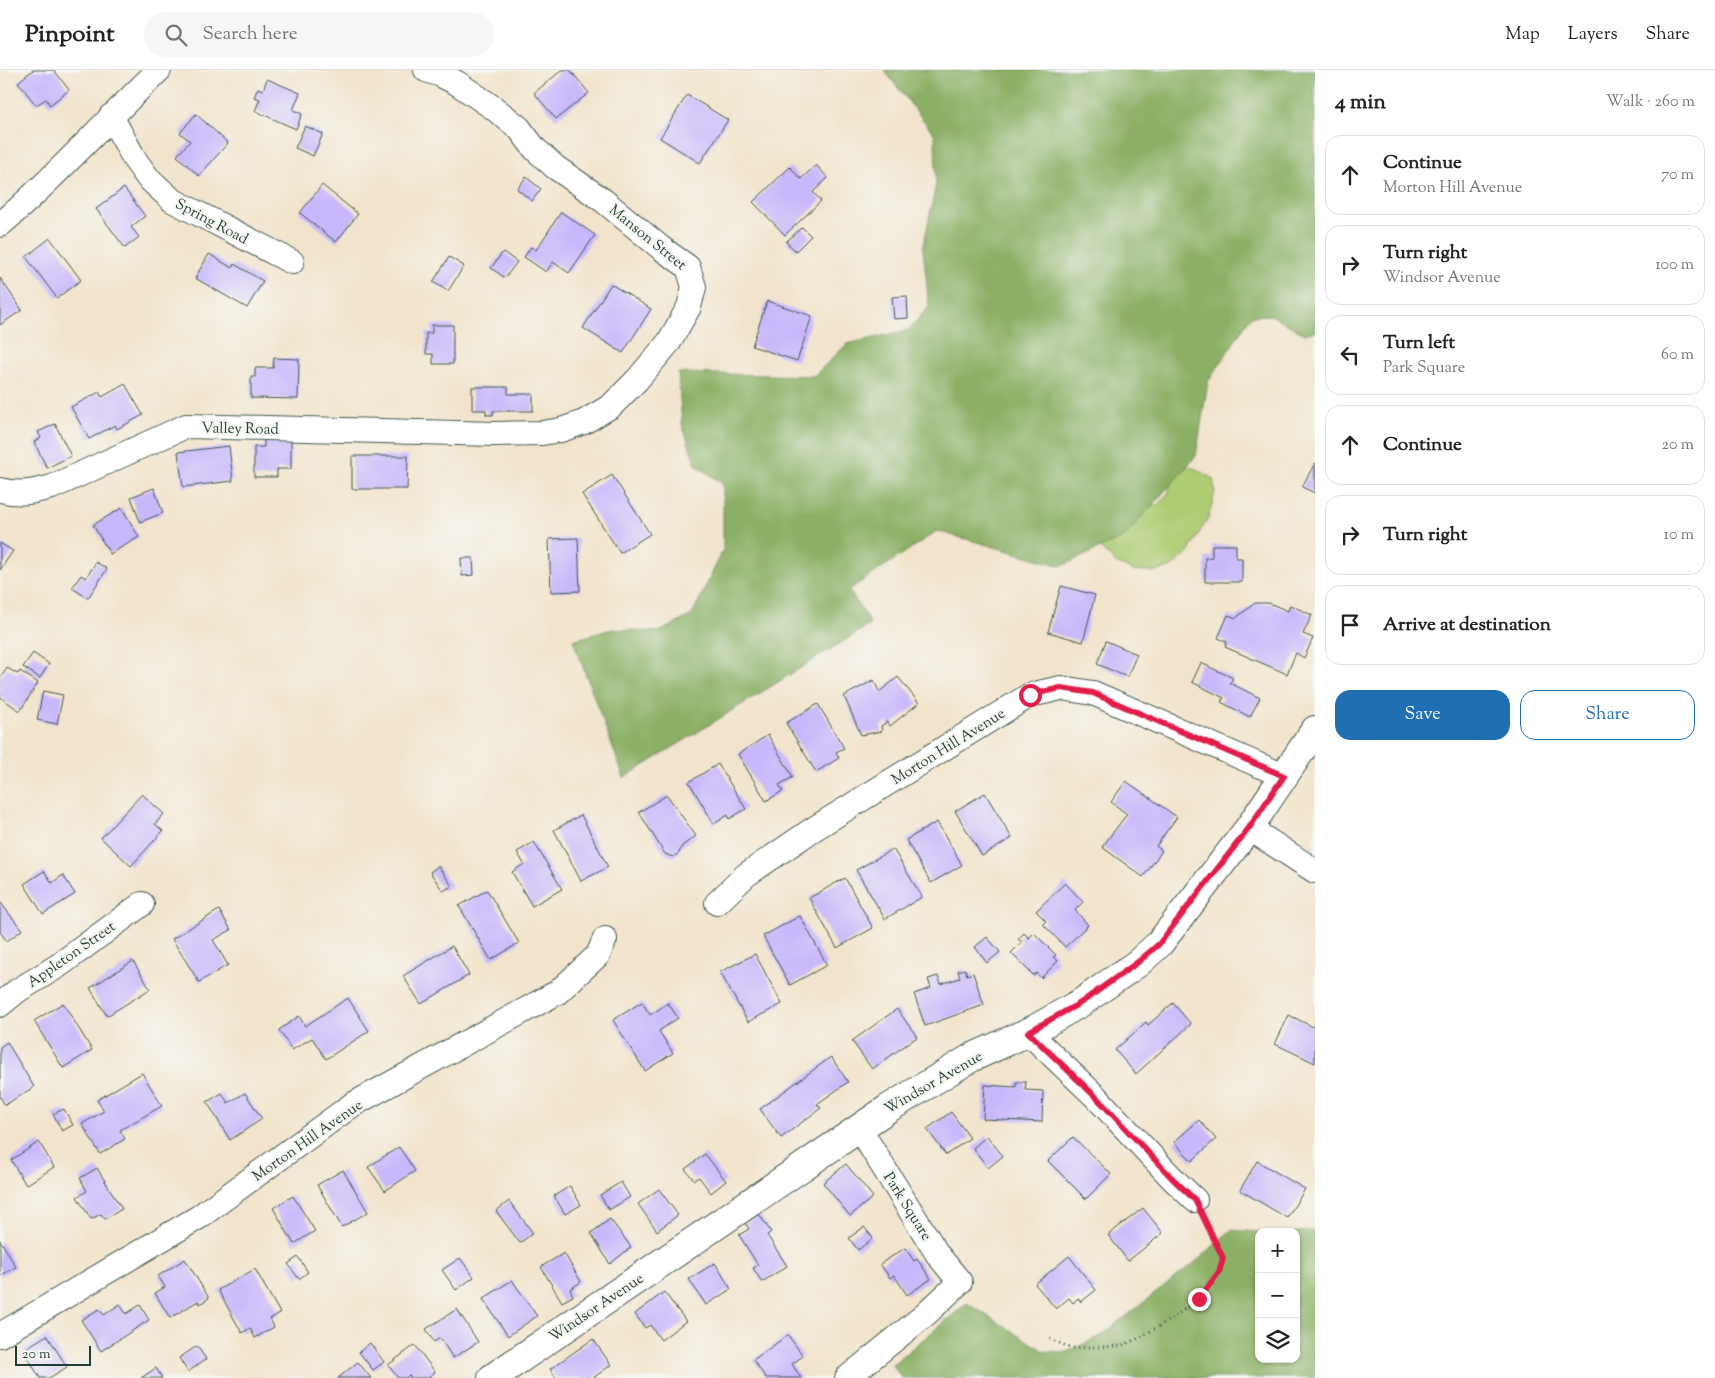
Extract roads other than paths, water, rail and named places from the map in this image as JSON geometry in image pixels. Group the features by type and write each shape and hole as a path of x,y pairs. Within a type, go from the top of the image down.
{"street":[{"path":"0,225 37,193 111,116 159,70"},
{"name":"Manson Street","path":"433,71 457,83 496,108 519,128 535,149 555,167 604,201 688,268 694,287 689,307 669,342 637,380 611,406 584,422 561,430 542,433 495,434"},
{"name":"Spring Road","path":"111,116 135,160 148,178 172,200 292,262"},
{"name":"Valley Road","path":"0,490 14,494 31,493 52,487 186,426 495,434"},
{"name":"Morton Hill Avenue","path":"717,903 746,875 812,830 1030,695 1046,691 1061,688 1093,693 1284,776"},
{"name":"Windsor Avenue","path":"492,1378 889,1108 971,1058 1028,1032 1082,1002 1138,962 1159,944 1249,828 1315,730"},
{"path":"1249,828 1315,871"},
{"name":"Appleton Street","path":"0,1005 17,991 58,966 142,904"},
{"name":"Morton Hill Avenue","path":"0,1335 199,1217 352,1106 558,992 598,955 605,938"},
{"path":"1028,1032 1097,1098 1195,1200"},
{"name":"Park Square","path":"847,1378 926,1314 960,1282 938,1255 859,1128"}]}
